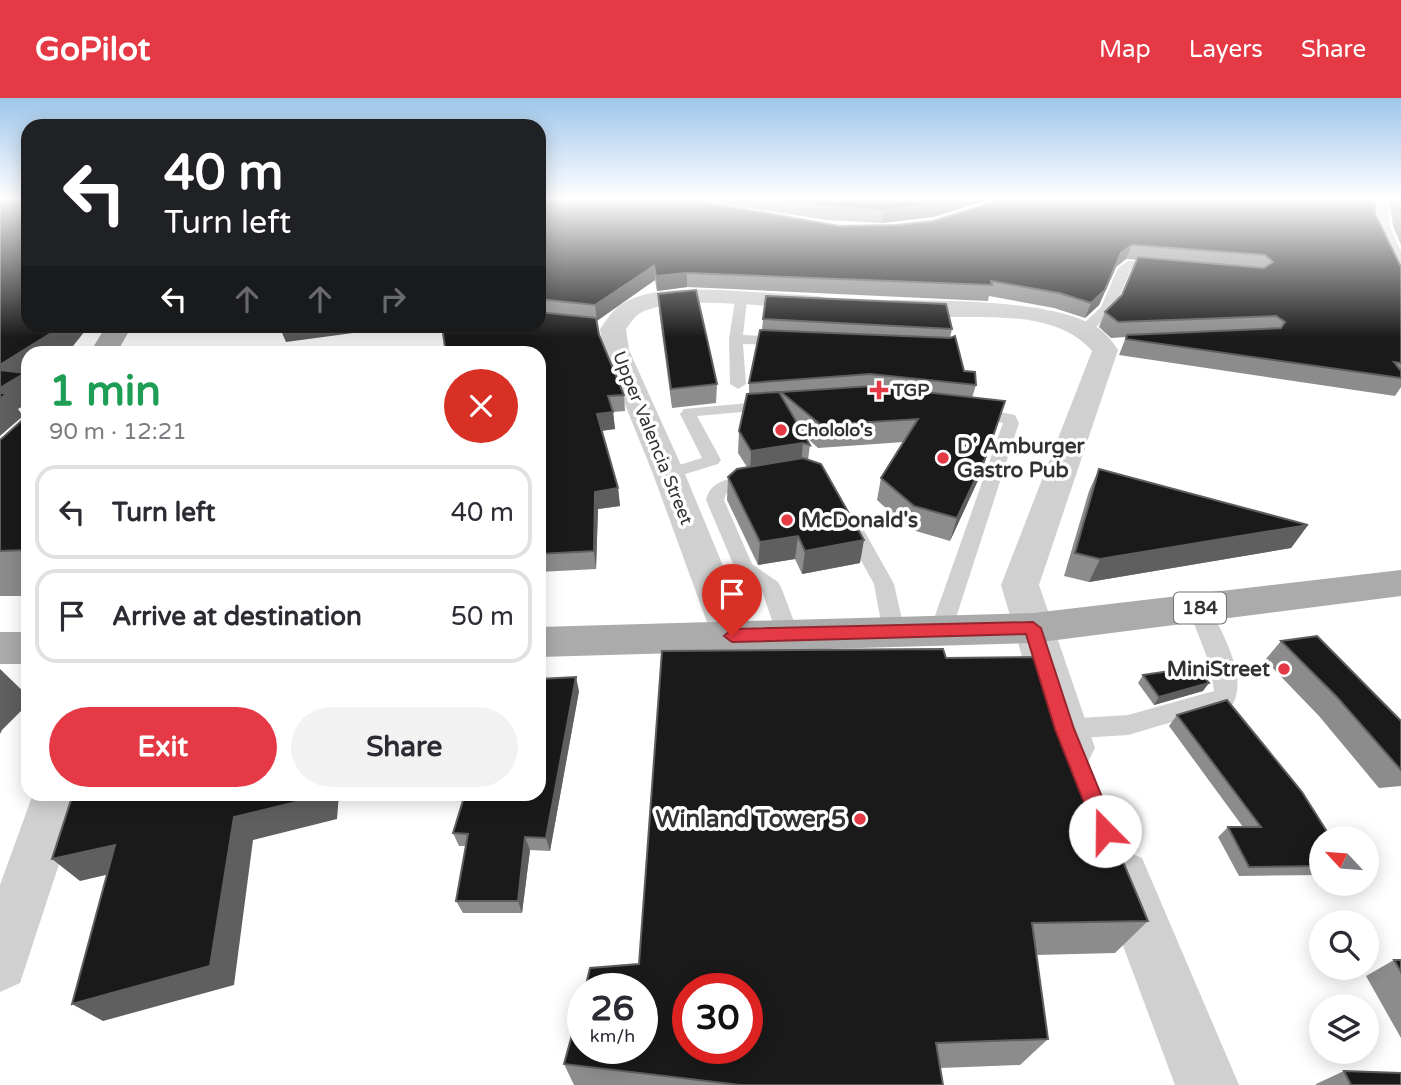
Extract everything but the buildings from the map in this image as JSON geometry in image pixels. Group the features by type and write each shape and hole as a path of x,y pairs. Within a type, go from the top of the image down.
{"main road":[{"name":"184","path":"546,642 1033,628 1385,586"},
{"path":"0,648 21,648"}],"street":[{"path":"1389,246 1400,270"},
{"name":"Upper Valencia Street","path":"732,636 669,474 605,328 630,309 656,300 687,297 1006,311 1051,318 1104,340"},
{"path":"1104,340 1105,350 1020,585 1064,729 1207,1085"},
{"path":"0,963 56,801"}],"lane":[{"path":"1104,340 1097,321 1107,309 1124,268 1128,265 1181,268"},
{"path":"738,384 736,339 741,300"},
{"path":"736,339 806,342"},
{"path":"669,474 712,460 688,414 690,412 789,404"},
{"path":"941,630 1011,423 1009,418 1002,415 961,410"},
{"path":"777,477 729,484 717,491 715,500 744,568 771,587 788,635"},
{"path":"840,503 884,584 894,633"},
{"path":"1064,729 1128,725 1225,696 1227,689 1224,677 1199,608"}],"place":[{"name":"TGP","path":"879,390"},
{"name":"Chololo's","path":"781,430"},
{"name":"D' Amburger Gastro Pub","path":"943,458"},
{"name":"McDonald's","path":"787,520"},
{"name":"MiniStreet","path":"1284,669"},
{"name":"Winland Tower 5","path":"860,819"}],"route":[{"path":"732,636 1033,628 1064,729 1105,831"}]}
